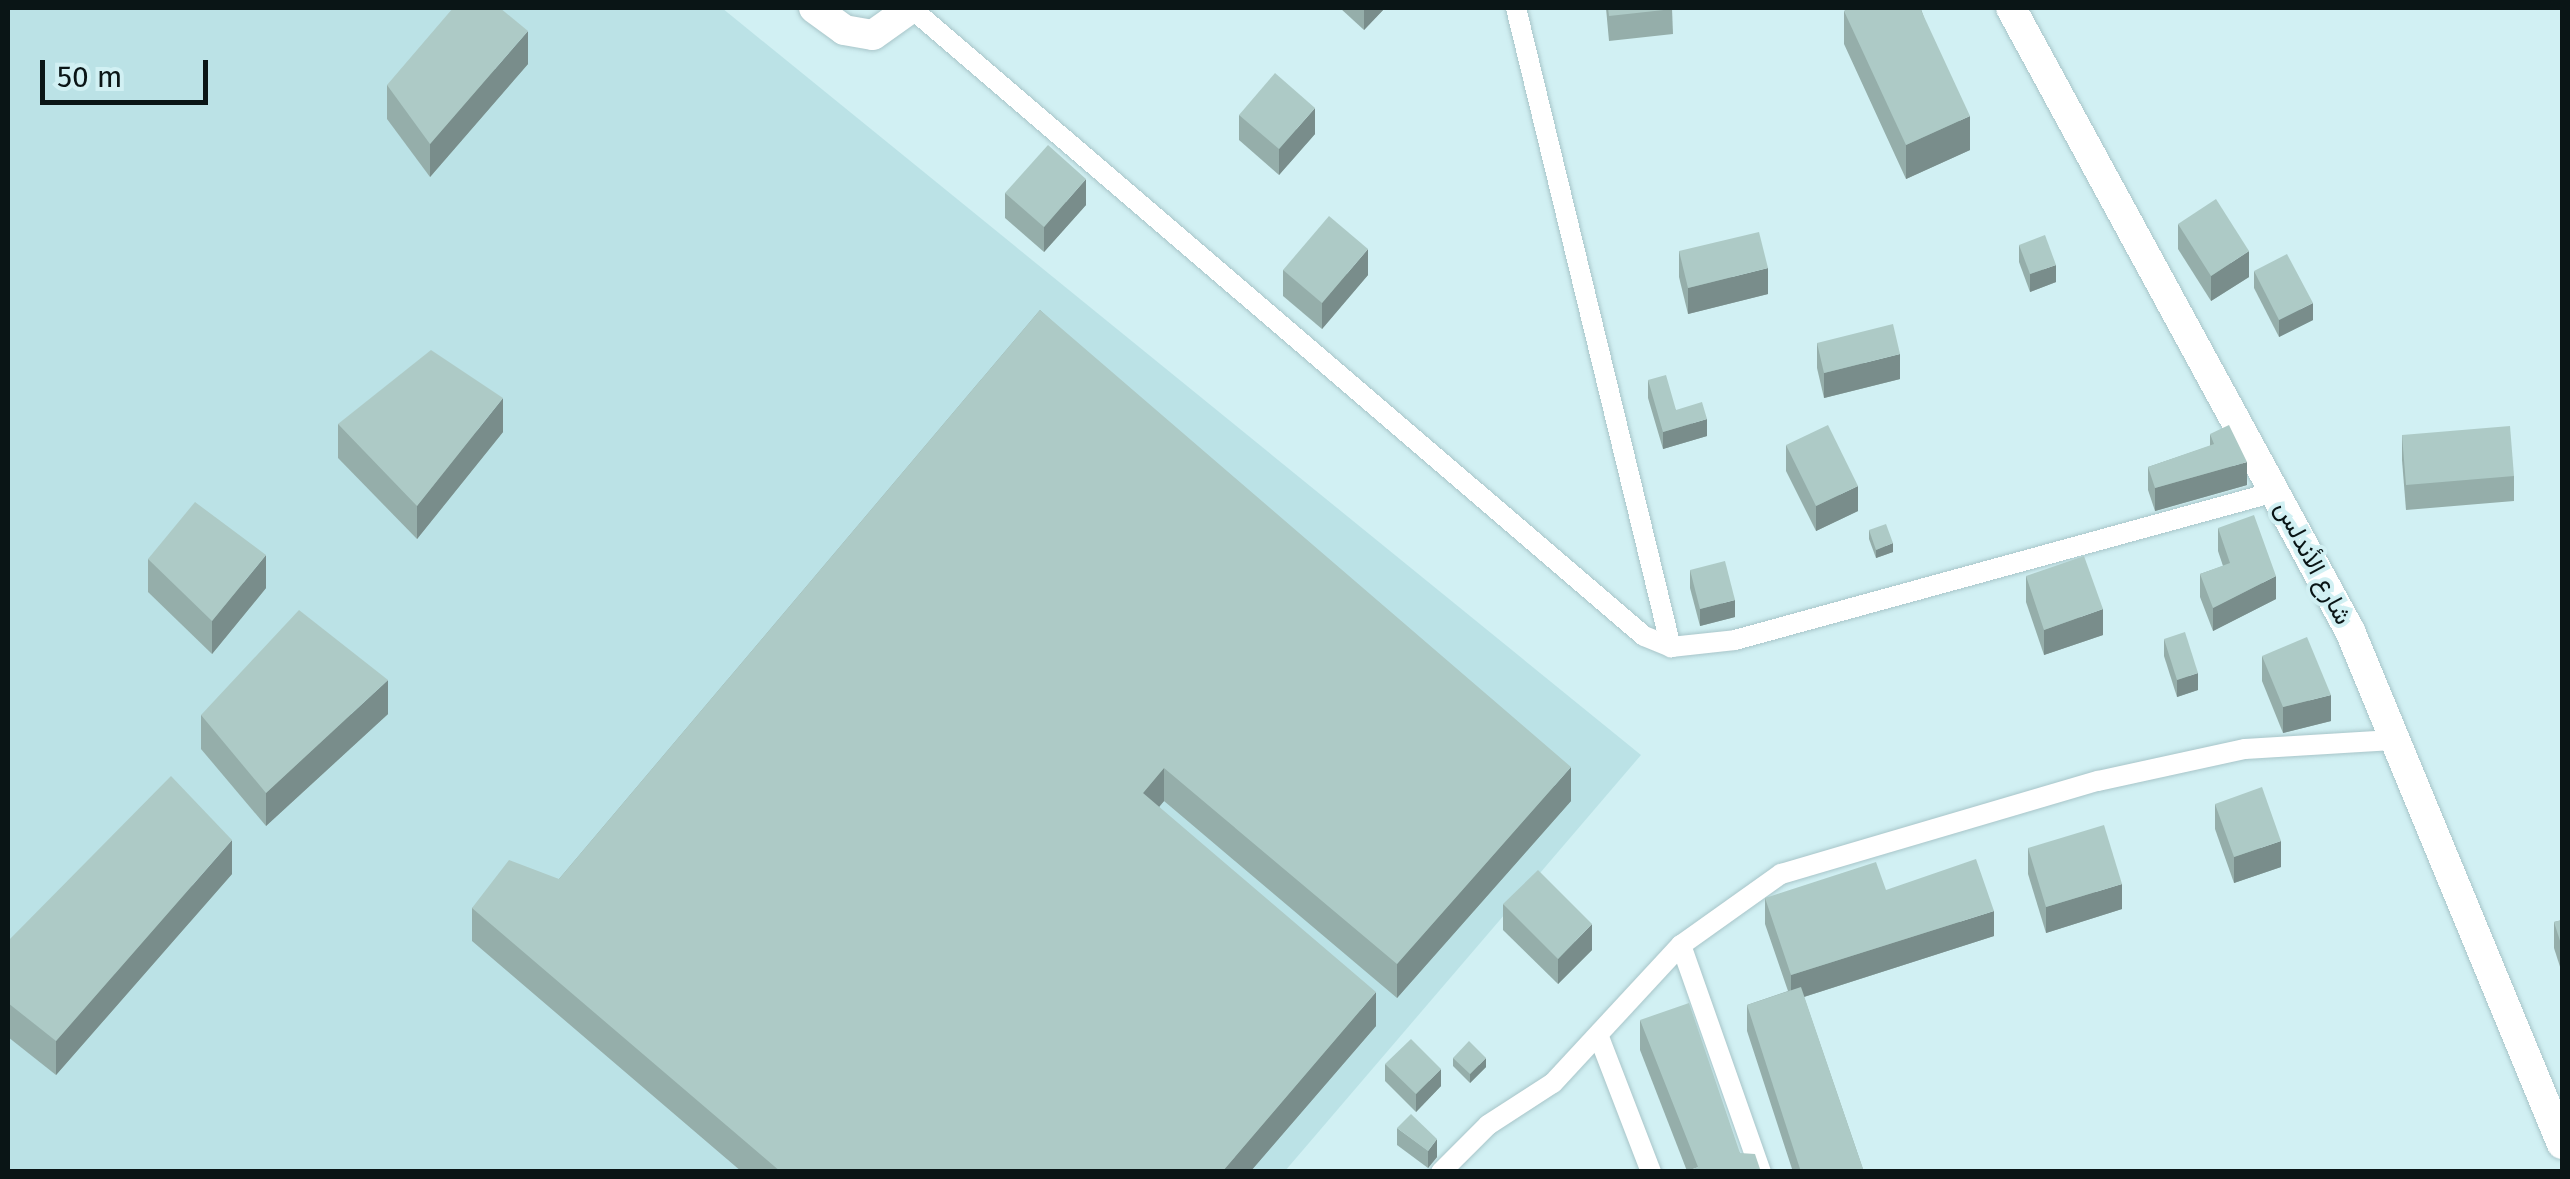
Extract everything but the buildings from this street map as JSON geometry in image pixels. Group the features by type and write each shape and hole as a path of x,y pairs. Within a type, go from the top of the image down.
{"main road":[{"path":"814,8 844,30 873,35 911,8"},
{"name":"شارع الأندلس","path":"2011,8 2350,630 2562,1144"}],"street":[{"path":"911,8 1644,636 1671,648 1735,640 2276,492"},
{"path":"1516,8 1671,648"},
{"path":"1441,1172 1599,1037 1681,945 1782,874 2098,781 2245,750 2393,740"},
{"path":"1681,945 1761,1172"},
{"path":"1599,1037 1651,1172"}],"shaded area":[{"path":"8,8 722,8 1641,755 1285,1171 8,1171"}]}
